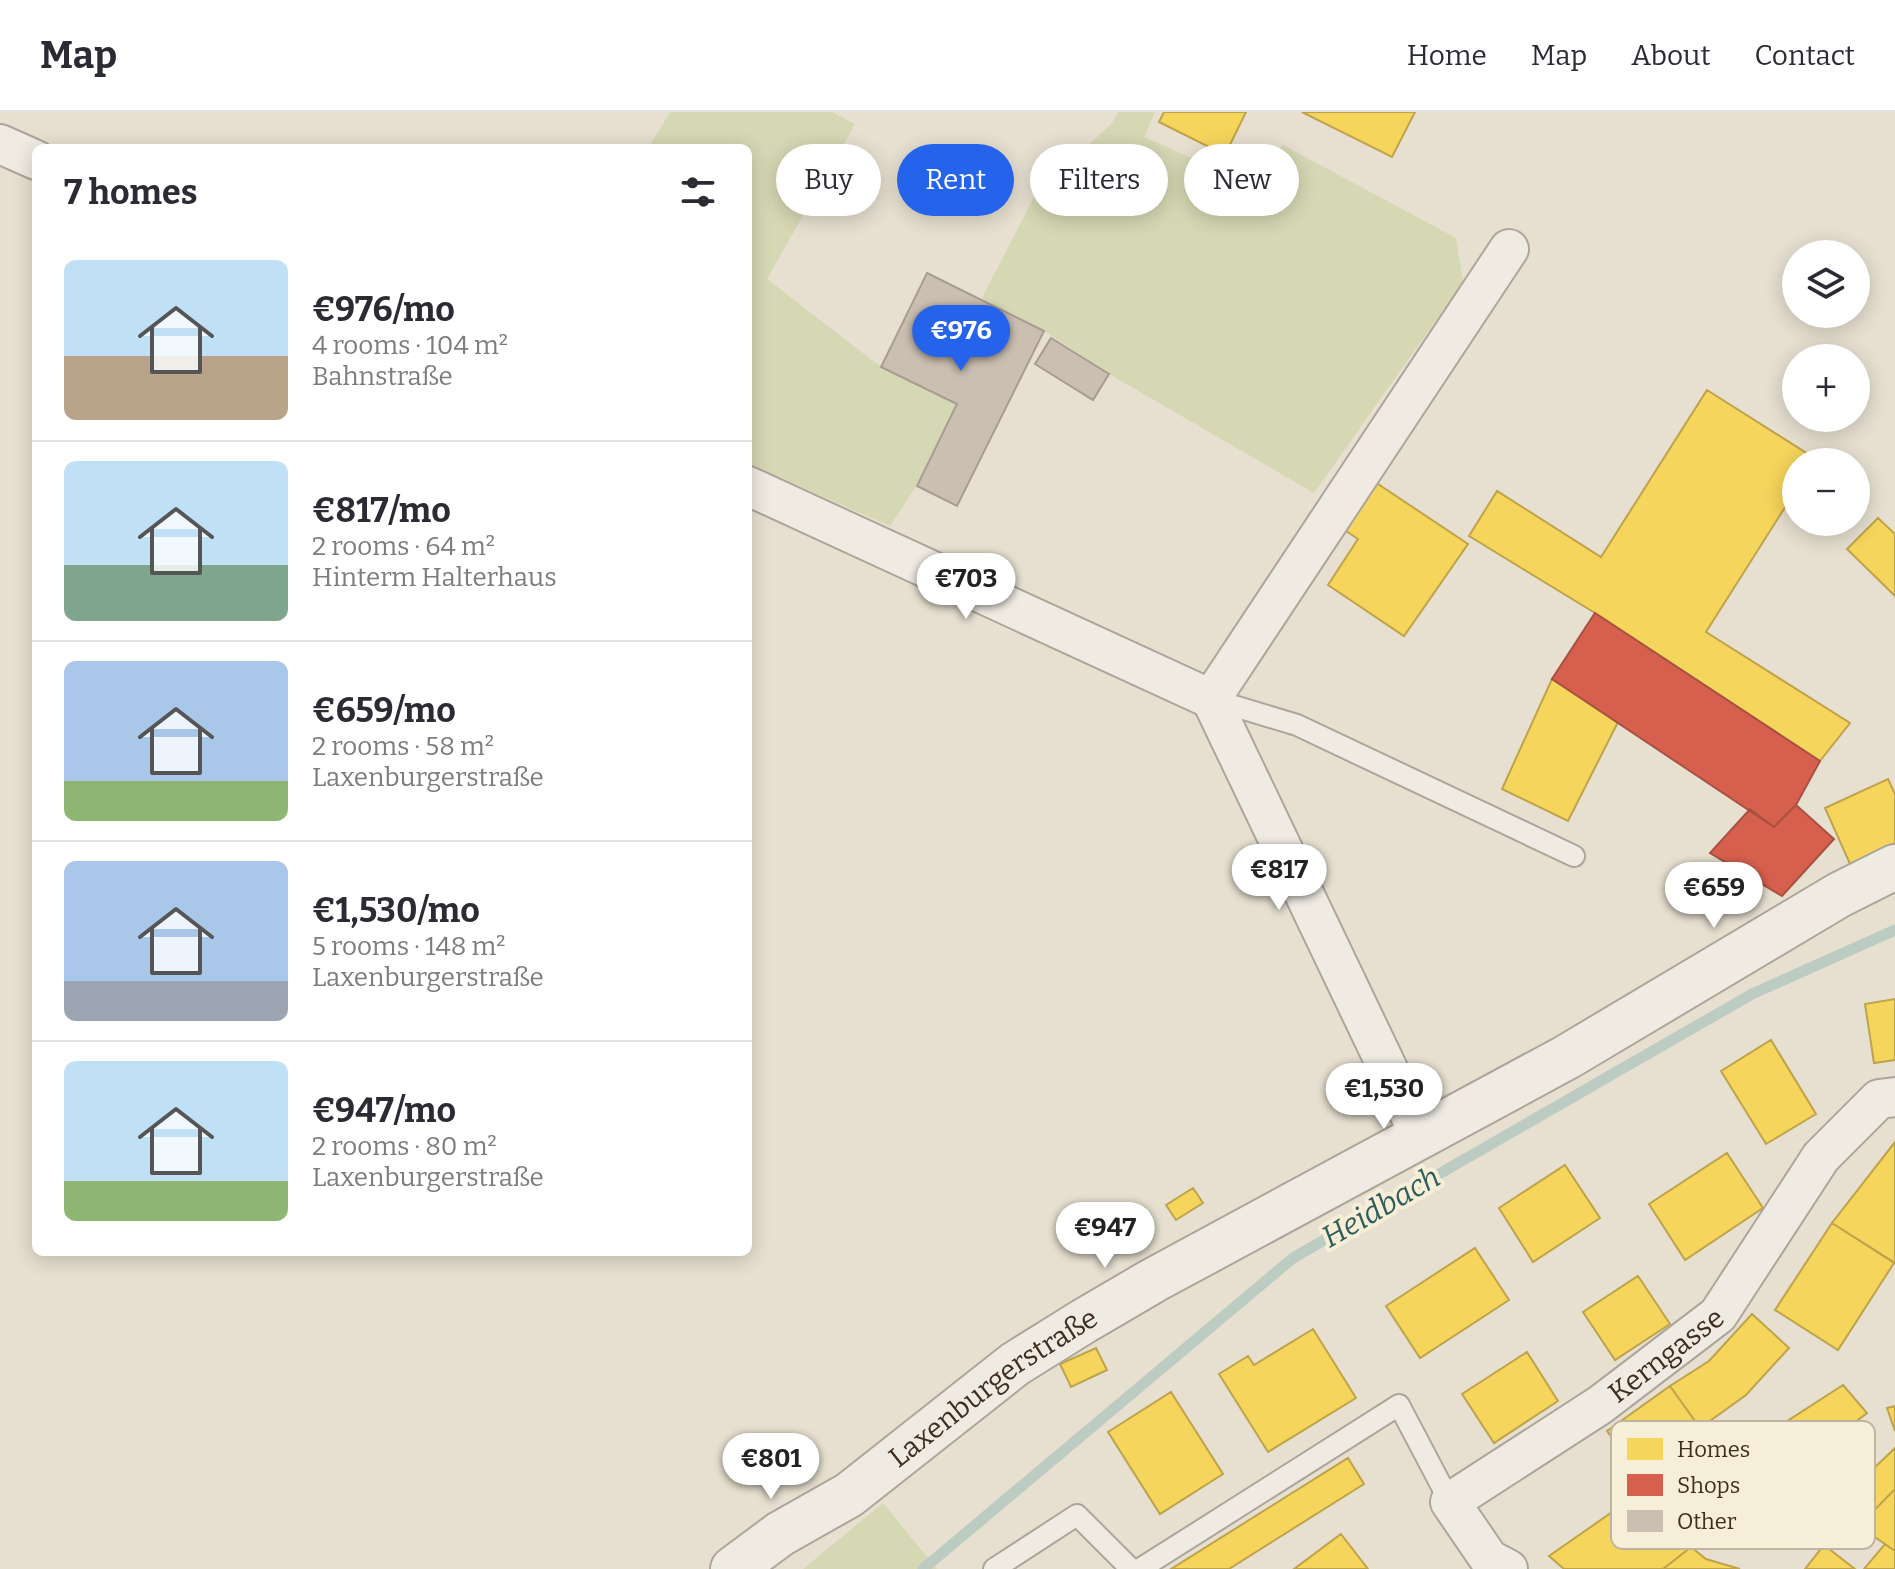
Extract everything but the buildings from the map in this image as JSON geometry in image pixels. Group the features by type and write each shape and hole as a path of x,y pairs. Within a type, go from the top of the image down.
{"street":[{"path":"0,144 32,158"},
{"path":"1211,699 1509,249"},
{"path":"752,488 1211,699 1420,1136"},
{"name":"Laxenburgerstraße","path":"733,1569 780,1534 849,1495 1015,1364 1154,1280 1567,1057 1839,895 1895,867"},
{"name":"Kerngasse","path":"1450,1502 1600,1405 1718,1315 1821,1157 1879,1099 1895,1097"},
{"name":"Laxenburgerstraße","path":"778,1569 797,1553 849,1495"},
{"path":"1450,1502 1489,1559 1508,1569"}],"lane":[{"path":"1211,699 1297,725 1574,856"},
{"path":"1140,1569 1399,1405 1450,1502"},
{"path":"994,1569 1077,1515 1131,1569"}],"green space":[{"path":"670,112 832,112 855,124 844,144 776,144 776,216 803,216 767,279 881,367 957,404 917,485 890,526 752,466 752,144 650,144"},
{"path":"1118,112 1155,112 1144,137 1160,144 1090,144 1112,123"},
{"path":"1168,148 1184,155 1184,216 1299,216 1299,154 1456,238 1463,282 1314,493 1109,374 1044,331 981,300 1030,205 1030,216 1168,216"},
{"path":"883,1503 937,1569 803,1569"}],"waterway":[{"name":"Heidbach","path":"923,1569 1293,1258 1752,994 1895,930"}]}
